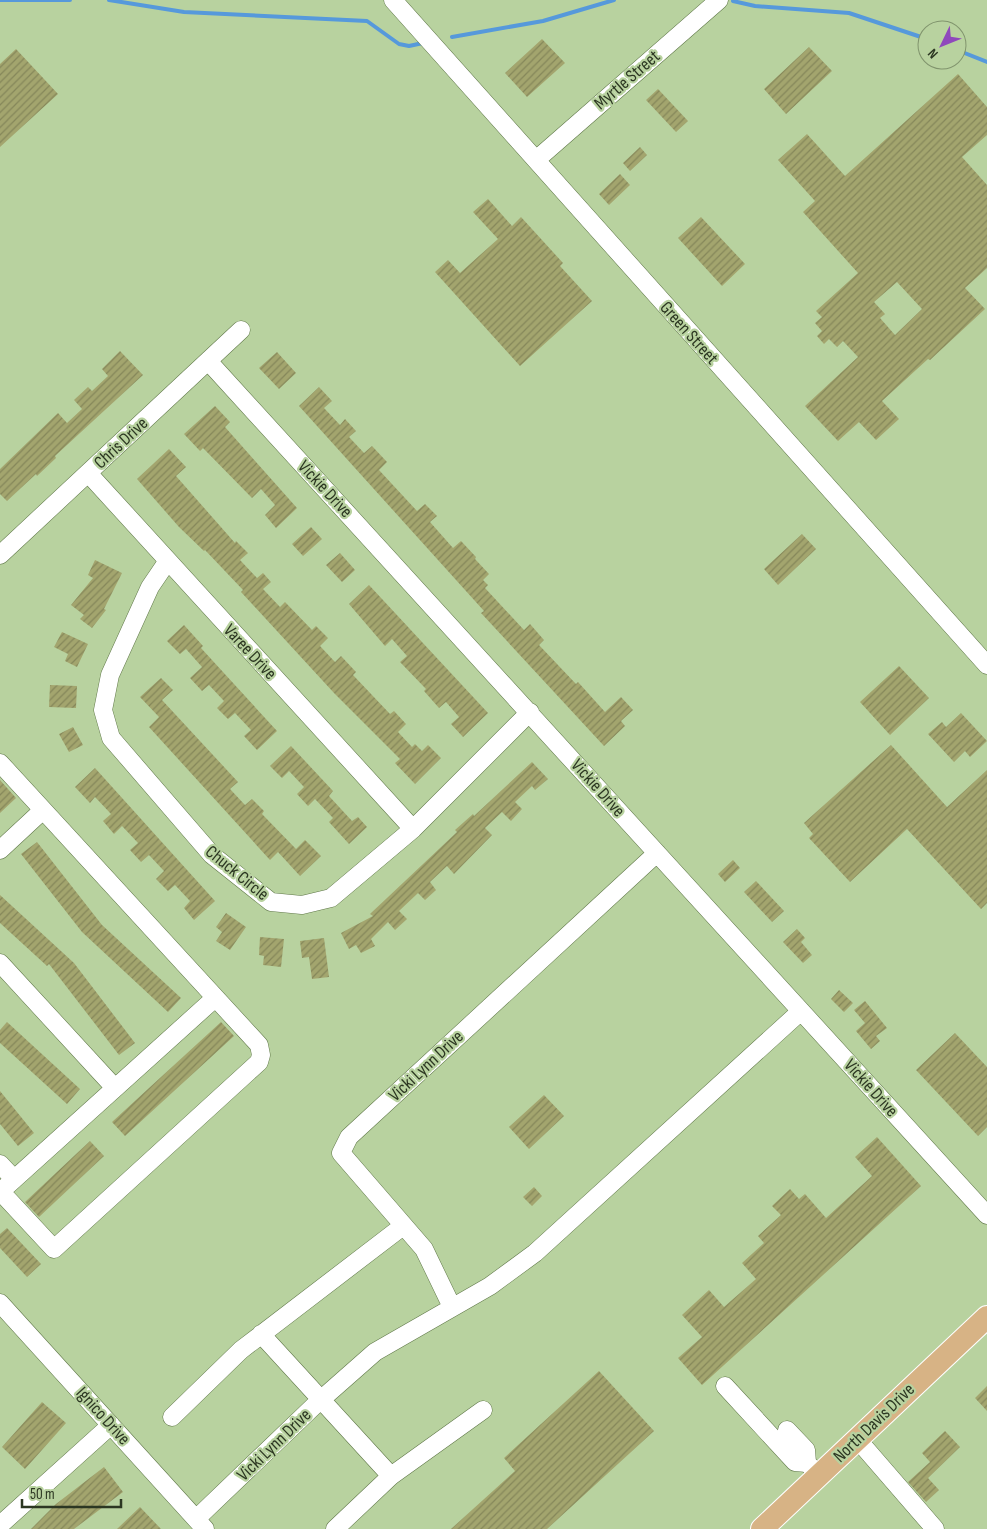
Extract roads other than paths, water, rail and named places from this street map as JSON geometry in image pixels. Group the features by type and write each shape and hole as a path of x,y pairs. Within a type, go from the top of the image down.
{"main road":[{"name":"North Davis Drive","path":"762,1529 813,1470 858,1440 987,1317"}],"street":[{"name":"Green Street","path":"393,0 987,665"},
{"name":"Myrtle Street","path":"536,160 719,0"},
{"name":"Chris Drive","path":"0,555 209,362 241,330"},
{"name":"Vickie Drive","path":"209,362 987,1215"},
{"name":"Varee Drive","path":"88,473 167,562 413,829"},
{"name":"Chuck Circle","path":"167,562 150,587 110,676 103,710 111,738 212,855 271,902 302,905 331,898 413,829 530,712"},
{"path":"0,763 259,1046 262,1055 259,1062 54,1249 0,1192 215,998"},
{"path":"0,850 43,810"},
{"name":"Vicki Lynn Drive","path":"452,1307 424,1249 341,1154 349,1137 657,853"},
{"path":"0,963 114,1088"},
{"name":"Vicki Lynn Drive","path":"201,1524 322,1399 375,1352 490,1286 535,1253 801,1011"},
{"path":"0,1164 14,1179"},
{"path":"172,1417 241,1350 403,1226"},
{"name":"Ignico Drive","path":"0,1303 201,1524"},
{"path":"261,1334 391,1476"},
{"path":"725,1386 795,1462 813,1470"},
{"path":"335,1529 391,1476 482,1410"},
{"path":"0,1525 111,1425"},
{"path":"787,1430 806,1450 813,1470"},
{"path":"858,1440 935,1529"}],"waterway":[{"path":"0,0 70,0"},
{"path":"109,0 184,12 367,21 399,44 409,46 423,43"},
{"path":"452,37 543,21 614,0"},
{"path":"733,1 755,6 849,13 917,36"},
{"path":"967,54 987,62"}]}
